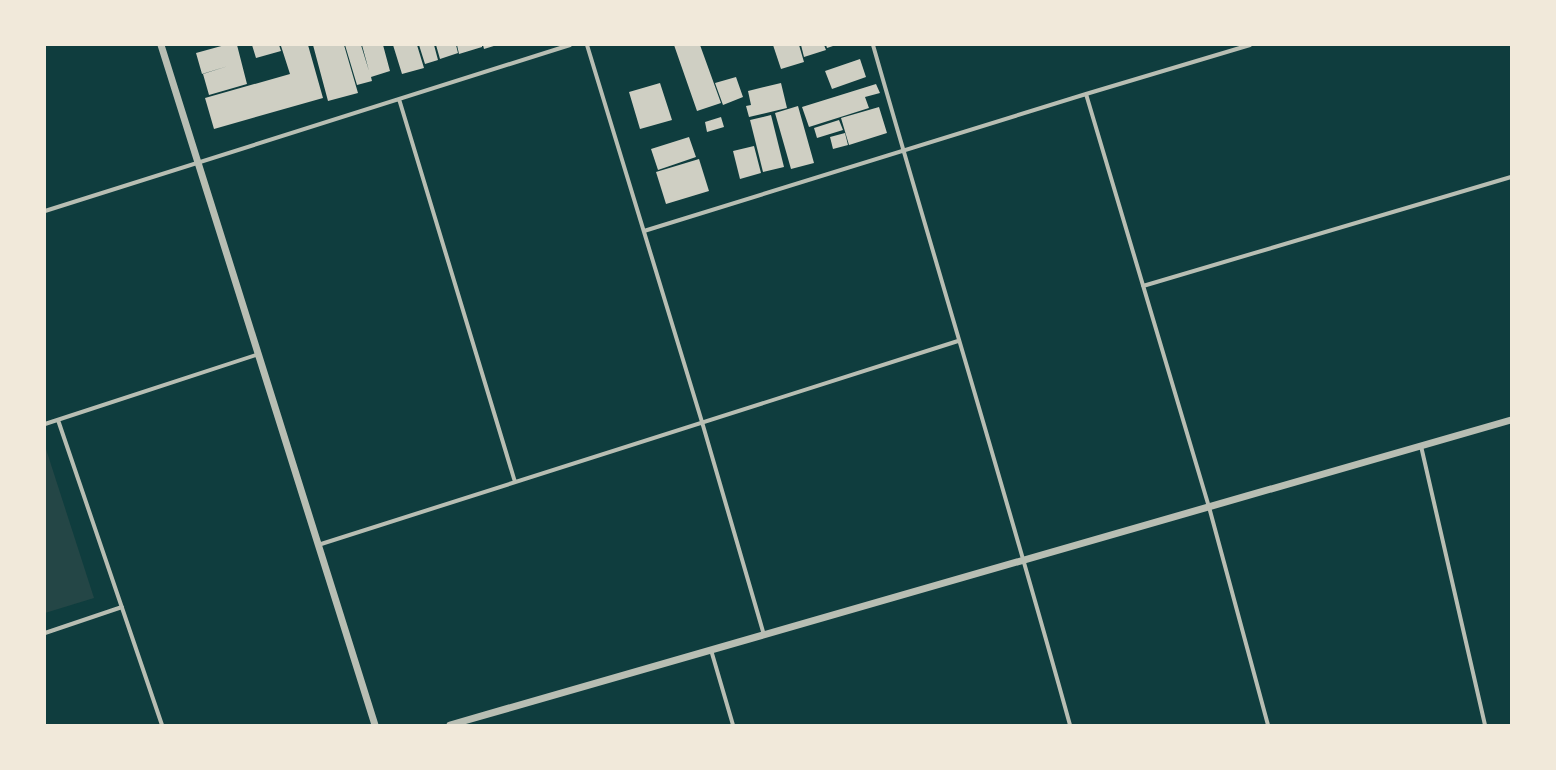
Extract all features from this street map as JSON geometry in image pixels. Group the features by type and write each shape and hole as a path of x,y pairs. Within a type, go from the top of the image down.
{"street":[{"path":"161,45 375,725"},
{"path":"45,211 570,45"},
{"path":"587,45 702,422 764,634"},
{"path":"873,45 958,341 1024,560 1070,725"},
{"path":"644,232 1086,94 1250,45"},
{"path":"1086,94 1209,507 1268,725"},
{"path":"399,99 515,482"},
{"path":"1143,286 1511,178"},
{"path":"318,545 958,341"},
{"path":"45,424 258,354"},
{"path":"58,420 162,725"},
{"path":"450,725 1511,420"},
{"path":"1421,446 1485,725"},
{"path":"45,633 122,607"},
{"path":"711,650 733,725"}],"shaded area":[{"path":"45,446 94,598 45,613"}],"building":[{"path":"225,45 237,45 247,84 209,95 203,74 228,66 202,74 196,53"},
{"path":"252,45 279,45 281,51 256,58"},
{"path":"308,45 323,98 214,129 205,98 290,74 281,46"},
{"path":"313,45 344,45 358,93 328,101"},
{"path":"345,45 361,45 369,71 362,45 383,45 390,71 371,77 372,81 357,85"},
{"path":"393,45 417,45 424,68 402,74"},
{"path":"419,45 434,45 438,60 425,64"},
{"path":"436,45 456,45 458,53 440,59"},
{"path":"457,45 482,45 482,47 459,54"},
{"path":"483,45 497,45 484,49"},
{"path":"674,45 700,45 721,103 697,111"},
{"path":"773,45 799,45 804,62 781,69"},
{"path":"801,45 824,45 826,50 804,57"},
{"path":"826,45 836,45 827,48"},
{"path":"860,59 866,77 832,89 825,71"},
{"path":"736,77 743,97 723,105 715,83"},
{"path":"660,83 672,120 640,129 629,92"},
{"path":"781,83 787,108 749,117 746,106 751,105 748,91"},
{"path":"876,84 880,93 865,97 869,108 809,127 802,107"},
{"path":"798,106 814,163 791,169 775,113"},
{"path":"879,107 887,133 849,145 841,118"},
{"path":"771,115 784,167 763,172 750,120"},
{"path":"721,117 724,127 707,132 705,122"},
{"path":"839,120 843,130 817,138 814,128"},
{"path":"845,133 848,145 833,149 830,137"},
{"path":"689,137 696,157 658,170 651,149"},
{"path":"754,146 761,173 740,179 733,151"},
{"path":"699,159 709,191 666,204 656,172"}]}
